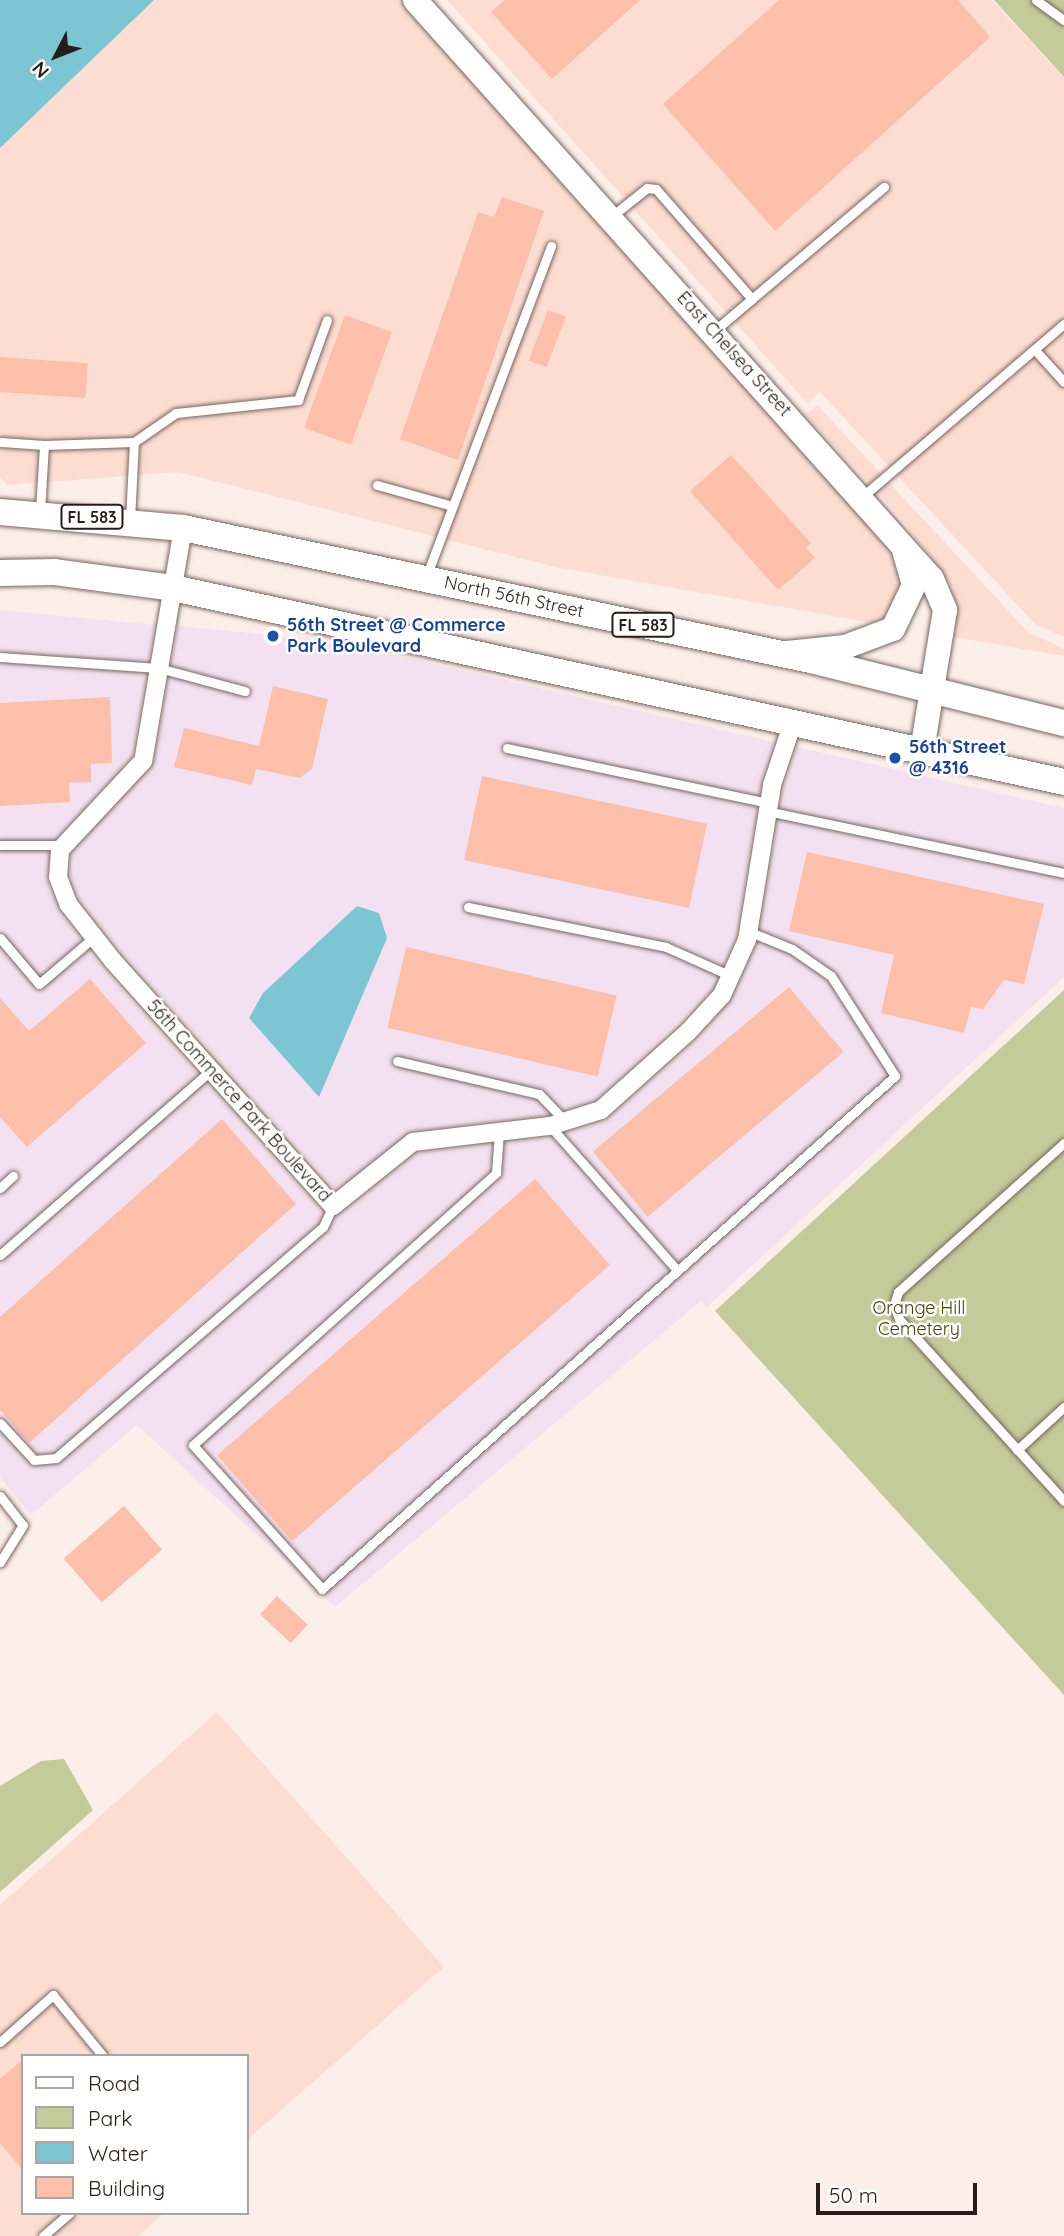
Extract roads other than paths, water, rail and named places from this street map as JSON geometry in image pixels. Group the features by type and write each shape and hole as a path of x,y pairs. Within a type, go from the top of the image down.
{"main road":[{"name":"North 56th Street","path":"0,512 40,513 183,527 780,653 1064,723"},
{"path":"0,573 55,572 173,588 1064,782"}],"street":[{"name":"East Chelsea Street","path":"415,0 863,496 942,596 935,691 922,751"},
{"path":"65,845 143,761 183,527"},
{"path":"780,653 845,647 893,629 914,585 896,535"},
{"name":"56th Commerce Park Boulevard","path":"65,845 58,877 69,905 94,937 333,1206 413,1142 558,1124 601,1110 688,1032 731,975 748,931 768,807 793,722"}],"lane":[{"path":"1036,0 1064,20"},
{"path":"714,331 884,187"},
{"path":"611,217 647,188 656,189 752,299"},
{"path":"426,579 551,246"},
{"path":"1,442 44,445 134,442 176,412 298,400 327,320"},
{"path":"863,496 1064,324"},
{"path":"1035,349 1064,382"},
{"path":"130,522 134,442"},
{"path":"40,513 44,445"},
{"path":"377,485 452,506"},
{"path":"0,657 159,668 245,691"},
{"path":"507,748 1064,873"},
{"path":"0,845 65,845"},
{"path":"468,907 666,947 731,975"},
{"path":"499,1132 496,1173 193,1445 322,1589 676,1269 895,1076 831,975 792,949 748,931"},
{"path":"0,938 39,984 94,937"},
{"path":"397,1061 540,1094 558,1124 676,1269"},
{"path":"0,1255 211,1070"},
{"path":"1064,1143 898,1292 894,1305 899,1319 1064,1501"},
{"path":"0,1188 13,1176"},
{"path":"0,1423 34,1460 56,1458 323,1227 333,1206"},
{"path":"1017,1450 1064,1407"},
{"path":"0,1496 23,1525 0,1562"},
{"path":"0,2042 53,1995 101,2054"},
{"path":"43,2236 67,2215"}],"water":[{"path":"0,0 154,0 0,148"},
{"path":"357,906 379,913 387,938 319,1097 249,1018 263,993"}],"place":[{"name":"56th Street @ Commerce Park Boulevard","path":"273,636"},
{"name":"56th Street @ 4316","path":"895,758"}],"park label":[{"name":"Orange Hill Cemetery","path":"919,1319"}]}
